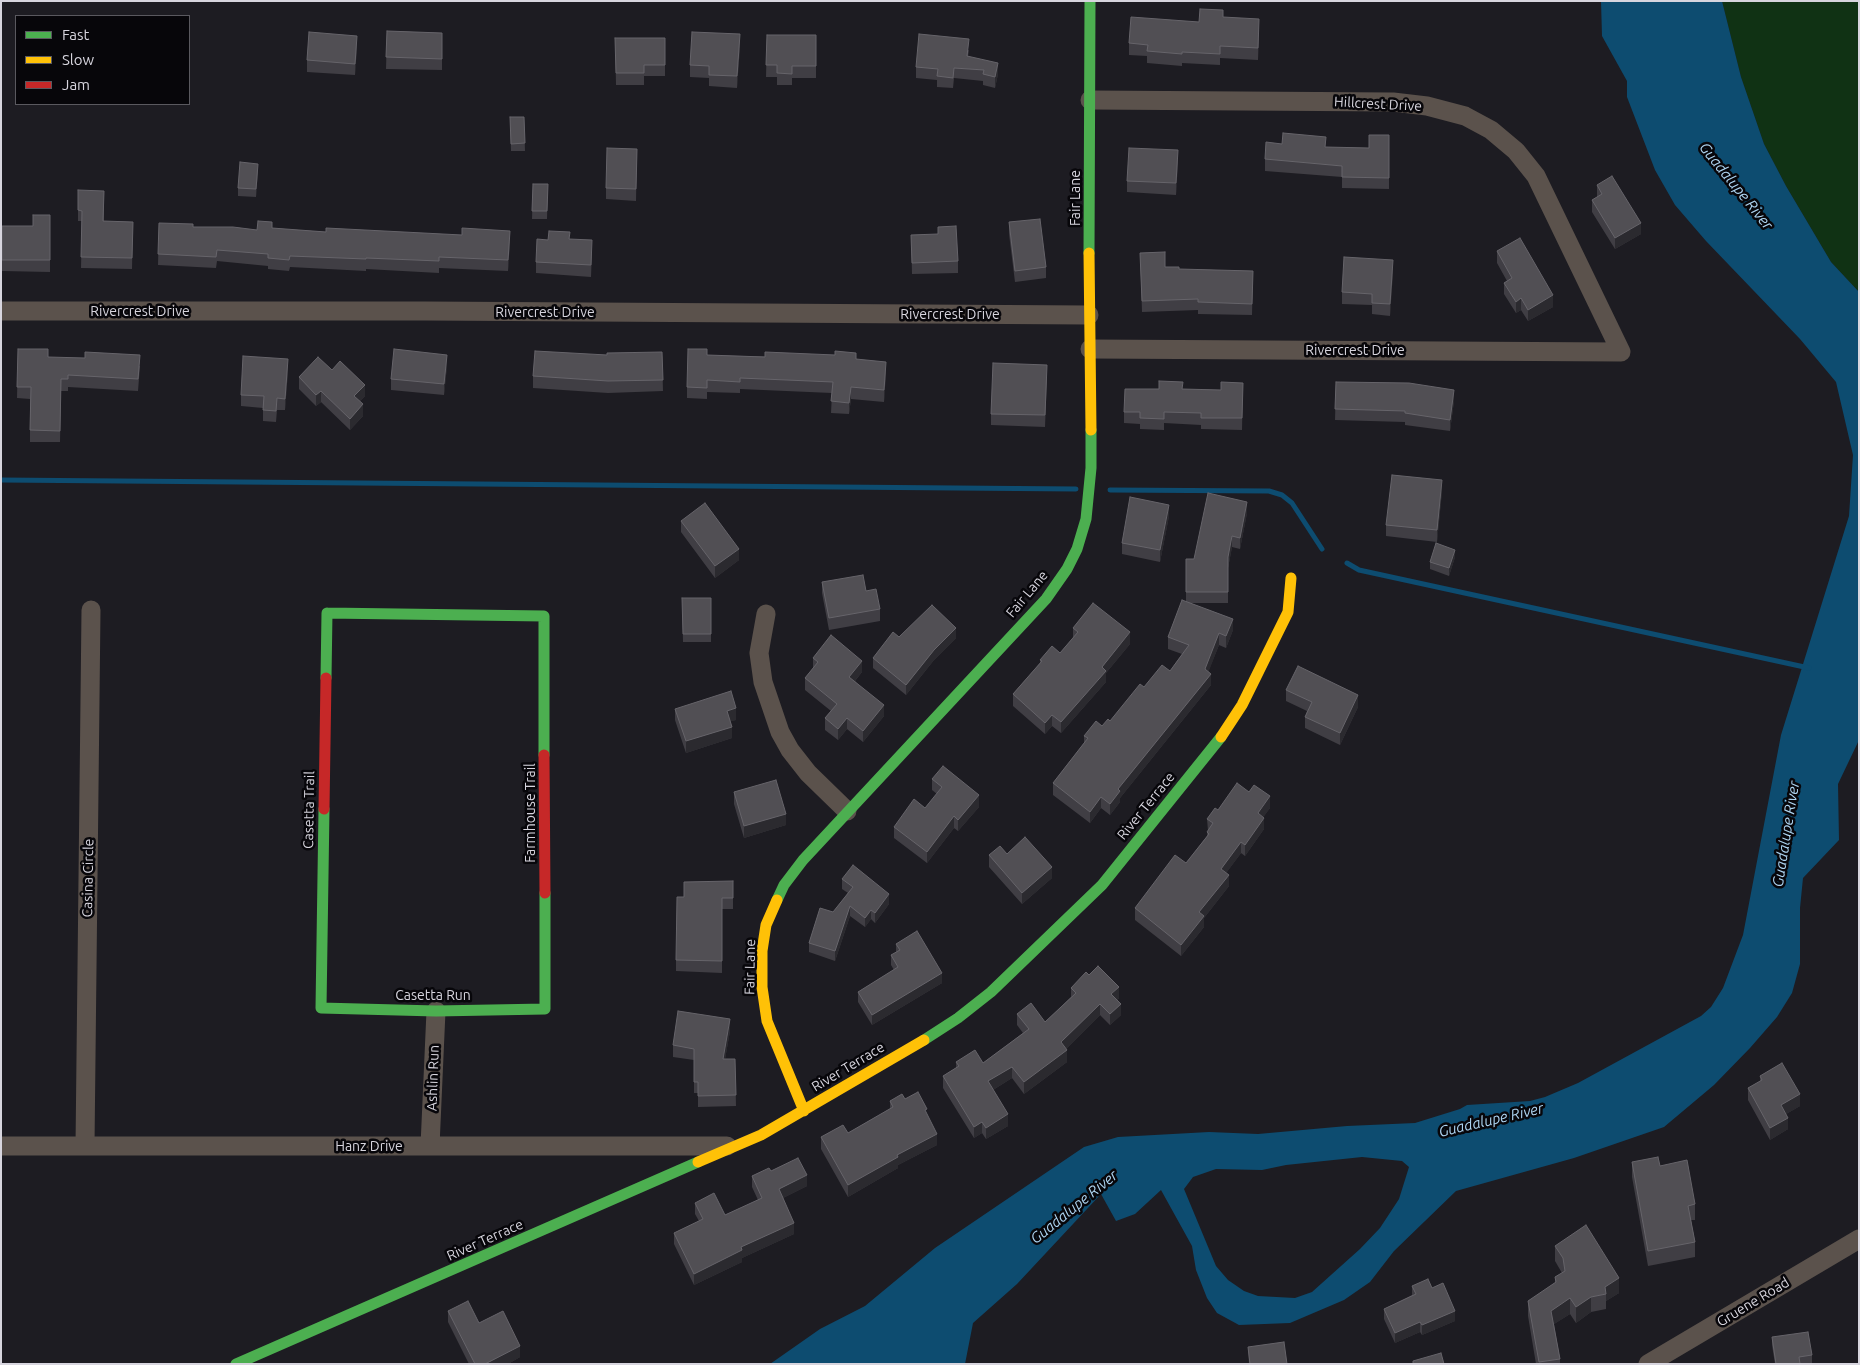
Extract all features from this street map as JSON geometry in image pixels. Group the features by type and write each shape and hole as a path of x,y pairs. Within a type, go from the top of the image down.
{"street":[{"name":"Fair Lane","path":"804,1111 767,1021 762,987 762,951 766,925 784,886 803,860 1046,599 1067,569 1077,549 1086,519 1091,468 1089,315 1090,1"},
{"name":"Hillcrest Drive","path":"1090,100 1393,102 1427,106 1465,116 1491,130 1516,151 1536,176 1621,352"},
{"name":"Rivercrest Drive","path":"1,311 435,311 1089,315"},
{"name":"Rivercrest Drive","path":"1090,349 1621,352"},
{"name":"River Terrace","path":"236,1364 761,1135 958,1018 992,992 1102,885 1225,732 1242,706 1288,612 1291,578"},
{"name":"Casina Circle","path":"85,1146 91,610"},
{"name":"Casetta Trail","path":"321,1008 326,613 544,616"},
{"path":"766,614 759,653 763,682 780,732 790,750 808,773 848,811"},
{"name":"Farmhouse Trail","path":"544,616 545,1009"},
{"name":"Casetta Run","path":"321,1008 436,1011 545,1009"},
{"name":"Ashlin Run","path":"430,1146 436,1011"},
{"name":"Hanz Drive","path":"1,1146 736,1146"},
{"name":"Gruene Road","path":"1648,1364 1859,1239"}],"green space":[{"path":"1722,1 1859,1 1859,292 1831,262 1786,186 1764,144 1741,77"}],"water":[{"name":"Guadalupe River","path":"1601,1 1722,1 1741,77 1764,144 1786,186 1831,262 1859,292 1859,740 1838,784 1839,840 1803,878 1800,908 1800,964 1792,993 1777,1017 1714,1085 1664,1127 1574,1158 1456,1191 1394,1251 1370,1282 1344,1300 1290,1323 1239,1325 1217,1313 1207,1298 1196,1270 1192,1246 1161,1190 1135,1214 1116,1221 1101,1194 1017,1284 973,1323 965,1364 770,1364 820,1329 865,1306 935,1248 1084,1147 1118,1137 1209,1132 1258,1134 1347,1126 1415,1123 1467,1105 1530,1101 1545,1097 1578,1083 1701,1016 1711,1007 1723,988 1743,935 1781,735 1849,516 1853,455 1836,382 1800,339 1706,241 1675,205 1655,170 1627,97 1627,81 1602,36","holes":["1362,1157 1402,1161 1409,1167 1399,1199 1380,1228 1360,1249 1312,1292 1295,1298 1258,1296 1244,1291 1228,1280 1216,1266 1184,1189 1193,1177 1216,1169 1262,1170 1286,1165"]}],"building":[{"path":"1200,9 1223,10 1223,17 1259,19 1258,48 1220,46 1220,54 1182,52 1182,54 1147,51 1148,45 1129,43 1131,17 1199,22"},
{"path":"387,31 442,33 442,59 386,57"},
{"path":"309,32 357,36 355,64 307,60"},
{"path":"692,32 740,34 737,76 709,75 709,66 690,65"},
{"path":"919,34 969,39 967,56 998,63 995,77 983,74 984,70 954,68 953,78 937,76 938,69 916,67"},
{"path":"767,35 816,35 816,66 792,66 792,74 777,73 777,65 766,65"},
{"path":"615,38 665,38 665,65 644,65 644,73 616,73"},
{"path":"510,117 524,117 525,143 511,144"},
{"path":"1283,133 1326,137 1325,147 1369,148 1369,135 1389,135 1389,178 1342,177 1342,166 1265,159 1266,142 1282,144"},
{"path":"607,148 637,149 636,189 606,188"},
{"path":"1129,148 1178,150 1176,183 1127,181"},
{"path":"240,162 258,164 256,189 238,188"},
{"path":"1612,176 1641,223 1615,238 1592,200 1602,194 1597,185"},
{"path":"533,184 548,184 547,211 532,211"},
{"path":"78,190 104,191 103,221 133,222 132,258 81,257 82,211 78,210"},
{"path":"33,215 50,215 50,260 2,260 2,226 33,226"},
{"path":"1040,219 1046,267 1015,271 1009,222"},
{"path":"258,221 272,222 272,228 326,232 326,228 462,235 462,228 510,231 508,260 439,257 439,261 290,256 289,260 268,258 268,254 217,250 216,257 158,254 159,223 193,224 193,227 233,227 257,230"},
{"path":"956,226 958,261 912,263 911,235 938,234 938,227"},
{"path":"549,231 570,232 569,239 592,240 591,265 536,262 537,239 548,240"},
{"path":"1520,238 1553,295 1528,310 1521,298 1516,302 1504,283 1512,278 1497,251"},
{"path":"1165,252 1165,267 1253,271 1252,304 1198,302 1198,299 1142,301 1140,253"},
{"path":"1344,257 1393,260 1390,304 1372,303 1372,294 1342,292"},
{"path":"18,349 48,349 48,357 85,358 85,352 140,355 138,379 68,375 68,379 61,379 60,431 30,430 31,387 17,387"},
{"path":"394,349 447,355 444,384 391,379"},
{"path":"688,349 707,349 707,355 765,357 765,352 835,355 835,351 856,353 856,359 886,362 884,390 851,387 849,403 831,401 833,382 740,378 740,382 707,380 707,388 687,387"},
{"path":"535,351 607,355 607,353 662,352 663,380 608,381 533,376"},
{"path":"243,356 288,359 285,399 277,398 276,411 263,410 264,396 241,395"},
{"path":"318,357 332,370 340,361 365,385 354,396 363,404 350,419 321,391 316,395 299,377"},
{"path":"993,363 1047,365 1045,415 991,414"},
{"path":"1159,381 1183,382 1182,389 1221,390 1221,382 1243,383 1242,418 1201,418 1201,413 1164,412 1164,419 1140,418 1140,412 1124,412 1125,389 1159,389"},
{"path":"1336,382 1409,383 1454,390 1450,420 1405,413 1405,411 1335,409"},
{"path":"1392,475 1442,480 1437,530 1386,525"},
{"path":"1208,493 1247,502 1240,538 1232,536 1228,557 1228,592 1186,592 1186,559 1194,559"},
{"path":"1130,497 1169,505 1160,550 1122,543"},
{"path":"705,503 739,549 715,566 681,521"},
{"path":"1436,543 1455,550 1449,568 1430,562"},
{"path":"863,575 866,591 876,589 880,609 829,618 822,582"},
{"path":"682,598 711,598 711,634 683,634"},
{"path":"1182,600 1233,619 1226,636 1219,633 1205,669 1211,674 1118,789 1120,791 1110,804 1101,797 1090,812 1053,783 1088,738 1084,736 1096,721 1102,726 1108,719 1110,721 1140,684 1144,687 1162,665 1170,671 1189,645 1168,637"},
{"path":"1093,603 1130,632 1102,667 1106,671 1061,722 1052,715 1045,723 1013,694 1042,661 1040,660 1052,646 1060,653 1078,632 1073,628"},
{"path":"932,605 956,628 934,650 906,685 873,658 893,632 899,637"},
{"path":"831,635 862,661 849,677 884,705 863,731 847,718 838,729 825,718 837,704 805,678 818,662 813,658"},
{"path":"1298,666 1358,695 1340,733 1305,717 1312,702 1286,690"},
{"path":"731,691 736,708 727,711 732,727 686,741 675,709"},
{"path":"943,766 979,795 958,820 954,816 927,852 894,827 914,799 925,808 942,787 932,779"},
{"path":"776,780 786,814 744,826 734,792"},
{"path":"1237,783 1249,792 1254,785 1270,796 1258,813 1264,818 1245,845 1241,842 1221,869 1229,875 1199,912 1204,916 1181,945 1135,908 1175,855 1186,863 1209,834 1207,832 1213,823 1207,819 1215,808 1218,810"},
{"path":"1025,837 1052,867 1022,893 989,855 1000,846 1007,854"},
{"path":"853,865 889,894 875,913 871,910 865,918 850,906 835,951 809,943 820,908 833,912 853,887 842,879"},
{"path":"733,881 733,898 722,898 722,961 676,960 677,897 684,897 684,882"},
{"path":"917,931 942,973 872,1015 858,992 898,967 891,955 900,950 896,944"},
{"path":"1098,966 1119,987 1111,994 1121,1004 1110,1014 1100,1004 1061,1042 1067,1050 1024,1082 1012,1067 988,1081 1008,1114 986,1128 982,1122 974,1127 943,1076 959,1066 956,1062 975,1050 983,1063 1029,1029 1017,1014 1031,1003 1045,1022 1076,993 1071,988 1086,972 1089,975"},
{"path":"678,1011 730,1019 723,1059 735,1059 736,1095 698,1096 698,1082 694,1082 694,1049 673,1045"},
{"path":"1782,1063 1800,1094 1781,1105 1788,1118 1770,1128 1748,1088 1762,1080 1760,1076"},
{"path":"918,1092 937,1134 897,1155 898,1157 848,1185 821,1137 843,1125 848,1133 893,1107 890,1101 902,1094 905,1099"},
{"path":"1658,1157 1660,1166 1687,1160 1695,1204 1688,1206 1695,1242 1648,1251 1632,1162"},
{"path":"798,1158 807,1175 779,1189 794,1223 741,1247 742,1250 694,1274 674,1233 703,1219 695,1203 714,1193 725,1215 762,1198 752,1176 769,1168 771,1171"},
{"path":"1586,1225 1619,1278 1605,1287 1606,1294 1591,1297 1576,1307 1570,1298 1551,1311 1560,1359 1539,1362 1528,1301 1556,1282 1555,1277 1565,1271 1563,1258 1555,1246"},
{"path":"1428,1279 1432,1288 1443,1283 1455,1311 1422,1325 1420,1322 1395,1333 1384,1309 1416,1294 1412,1286"},
{"path":"468,1301 479,1323 503,1311 520,1346 485,1364 475,1364 448,1311"},
{"path":"1808,1332 1812,1355 1799,1357 1800,1364 1776,1364 1772,1337"},
{"path":"1284,1342 1287,1364 1250,1364 1248,1347"},
{"path":"1441,1353 1444,1364 1413,1364 1413,1361"}],"waterway":[{"path":"1,480 1076,489"},
{"path":"1110,490 1269,491 1282,495 1292,503 1322,549"},
{"path":"1347,563 1359,570 1809,668"}],"traffic: fast":[{"path":"1089,253 1090,1"},
{"path":"777,900 784,885 803,860 1046,599 1067,569 1077,549 1086,519 1091,468 1091,430"},
{"path":"327,613 544,616 544,755"},
{"path":"326,678 327,613"},
{"path":"924,1040 958,1018 991,992 1102,885 1221,737"},
{"path":"324,809 321,1008 436,1011 545,1009 545,893"},
{"path":"236,1364 698,1162"}],"traffic: slow":[{"path":"1089,253 1091,430"},
{"path":"1221,737 1242,705 1288,612 1291,578"},
{"path":"777,900 766,925 762,951 762,987 767,1021 804,1111"},
{"path":"698,1162 761,1135 924,1040"}],"traffic: jam":[{"path":"324,809 326,678"},
{"path":"544,755 545,893"}]}
